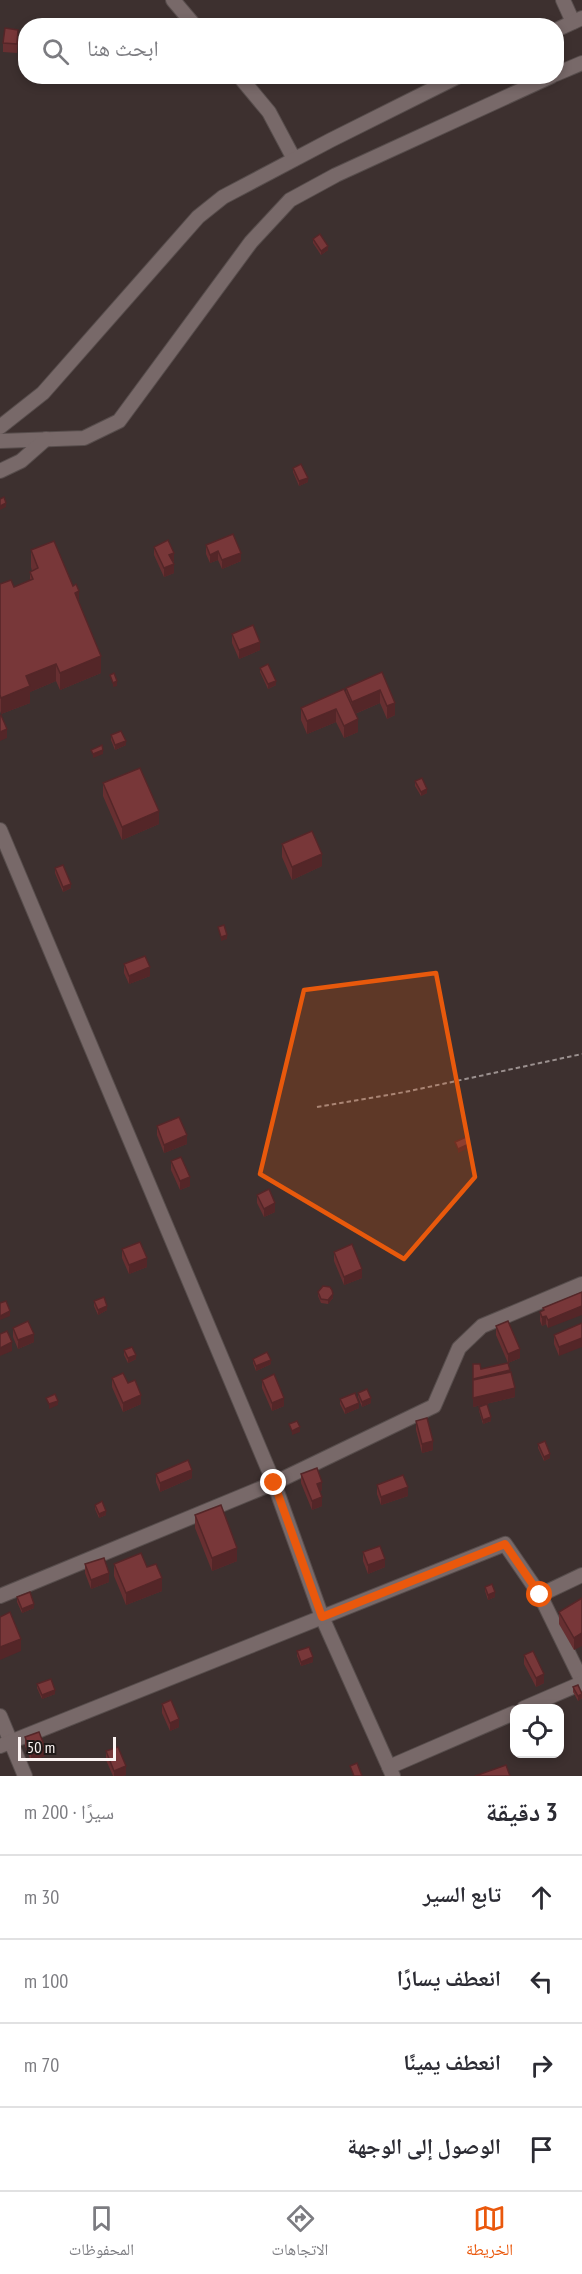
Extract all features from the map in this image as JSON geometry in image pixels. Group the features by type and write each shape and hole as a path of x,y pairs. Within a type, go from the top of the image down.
{"street":[{"path":"173,0 188,18"},
{"path":"562,0 578,20 564,26"},
{"path":"564,71 582,63"},
{"path":"246,84 269,112 294,159"},
{"path":"0,427 43,393 198,217 223,197 443,84"},
{"path":"0,441 84,438 119,421 251,242 290,200 336,175 535,84"},
{"path":"0,471 21,461 45,439"},
{"path":"0,830 274,1483 322,1617 391,1772 510,1715"},
{"path":"0,1596 274,1483 434,1407 459,1348 482,1326 582,1284"},
{"path":"5,1743 505,1544 540,1595 582,1682 533,1704"},
{"path":"540,1595 582,1575"},
{"path":"0,1716 5,1743 25,1776"}],"path":[{"path":"317,1107 405,1092 582,1054"}],"highlighted area":[{"path":"436,973 475,1177 404,1259 260,1174 304,990"}],"building":[{"path":"5,28 18,30 17,44 3,43"},
{"path":"320,234 328,246 321,251 313,239"},
{"path":"301,464 308,478 299,481 293,468"},
{"path":"4,497 6,503 0,506 0,499"},
{"path":"233,534 241,553 222,560 218,551 210,555 206,545"},
{"path":"168,540 174,553 169,555 174,564 164,568 154,547"},
{"path":"54,541 73,586 76,584 79,591 75,593 101,656 60,673 56,664 26,676 30,686 1,698 0,584 11,580 14,587 33,579 30,572 38,568 31,550"},
{"path":"253,625 260,642 239,650 232,634"},
{"path":"268,664 276,681 268,684 260,668"},
{"path":"382,672 395,703 387,706 380,690 352,702 346,688"},
{"path":"114,673 117,681 113,683 110,675"},
{"path":"344,689 358,719 344,726 336,709 307,721 301,708"},
{"path":"0,716 7,729 0,732"},
{"path":"121,731 126,741 115,745 111,735"},
{"path":"102,745 103,750 93,754 91,750"},
{"path":"140,768 159,811 122,827 103,783"},
{"path":"422,778 427,789 421,792 415,781"},
{"path":"312,831 322,854 292,867 282,844"},
{"path":"63,865 71,884 63,887 55,868"},
{"path":"224,925 227,935 221,937 218,927"},
{"path":"145,956 150,967 129,976 124,964"},
{"path":"179,1117 187,1135 164,1145 157,1126"},
{"path":"466,1137 469,1144 458,1149 455,1142"},
{"path":"181,1157 190,1177 180,1181 171,1161"},
{"path":"269,1189 275,1203 264,1209 257,1195"},
{"path":"140,1242 147,1258 129,1265 122,1249"},
{"path":"352,1244 362,1269 344,1277 334,1252"},
{"path":"323,1286 330,1287 332,1290 333,1294 328,1300 321,1299 318,1292"},
{"path":"582,1292 582,1306 548,1320 546,1316 542,1317 540,1312 544,1310 543,1308"},
{"path":"104,1297 107,1306 98,1310 94,1301"},
{"path":"6,1301 10,1311 0,1316 0,1303"},
{"path":"28,1321 34,1334 18,1340 13,1328"},
{"path":"508,1321 520,1349 508,1354 496,1326"},
{"path":"582,1323 582,1338 559,1347 554,1335"},
{"path":"7,1331 12,1342 0,1348 0,1334"},
{"path":"132,1347 136,1355 128,1358 124,1350"},
{"path":"267,1352 271,1360 256,1366 253,1359"},
{"path":"508,1363 510,1370 473,1379 473,1364 480,1364 481,1369"},
{"path":"511,1372 515,1388 473,1398 473,1380"},
{"path":"123,1373 128,1383 135,1380 141,1395 123,1403 112,1378"},
{"path":"274,1374 284,1398 272,1403 262,1380"},
{"path":"367,1389 371,1398 362,1402 358,1393"},
{"path":"355,1393 359,1403 345,1409 340,1399"},
{"path":"55,1394 58,1401 49,1404 46,1398"},
{"path":"487,1404 491,1417 483,1420 479,1407"},
{"path":"427,1418 433,1441 422,1444 416,1421"},
{"path":"297,1421 300,1427 292,1431 289,1424"},
{"path":"545,1441 550,1454 544,1457 538,1444"},
{"path":"188,1460 192,1470 160,1483 156,1474"},
{"path":"317,1468 322,1482 317,1484 322,1497 312,1501 301,1474"},
{"path":"403,1475 408,1487 381,1497 377,1485"},
{"path":"102,1501 106,1511 99,1514 95,1505"},
{"path":"221,1505 237,1548 212,1558 195,1515"},
{"path":"380,1546 385,1559 368,1565 363,1552"},
{"path":"141,1553 147,1567 156,1564 162,1578 126,1593 114,1564"},
{"path":"104,1558 109,1573 91,1580 85,1564"},
{"path":"492,1584 495,1592 488,1595 485,1587"},
{"path":"30,1592 34,1604 22,1609 17,1597"},
{"path":"582,1598 582,1633 574,1638 559,1612"},
{"path":"10,1612 21,1639 0,1647 0,1617"},
{"path":"309,1647 313,1657 301,1662 297,1651"},
{"path":"533,1651 544,1674 536,1678 524,1655"},
{"path":"51,1679 55,1690 42,1695 37,1684"},
{"path":"578,1685 582,1694 578,1696 573,1687"},
{"path":"171,1700 179,1719 170,1723 162,1704"},
{"path":"39,1732 45,1747 31,1752 25,1737"},
{"path":"118,1747 126,1766 114,1771 106,1751"},
{"path":"357,1763 362,1776 354,1776 350,1766"},
{"path":"506,1765 510,1776 475,1776"}],"route":[{"path":"274,1483 322,1617 505,1544 540,1595"}]}
